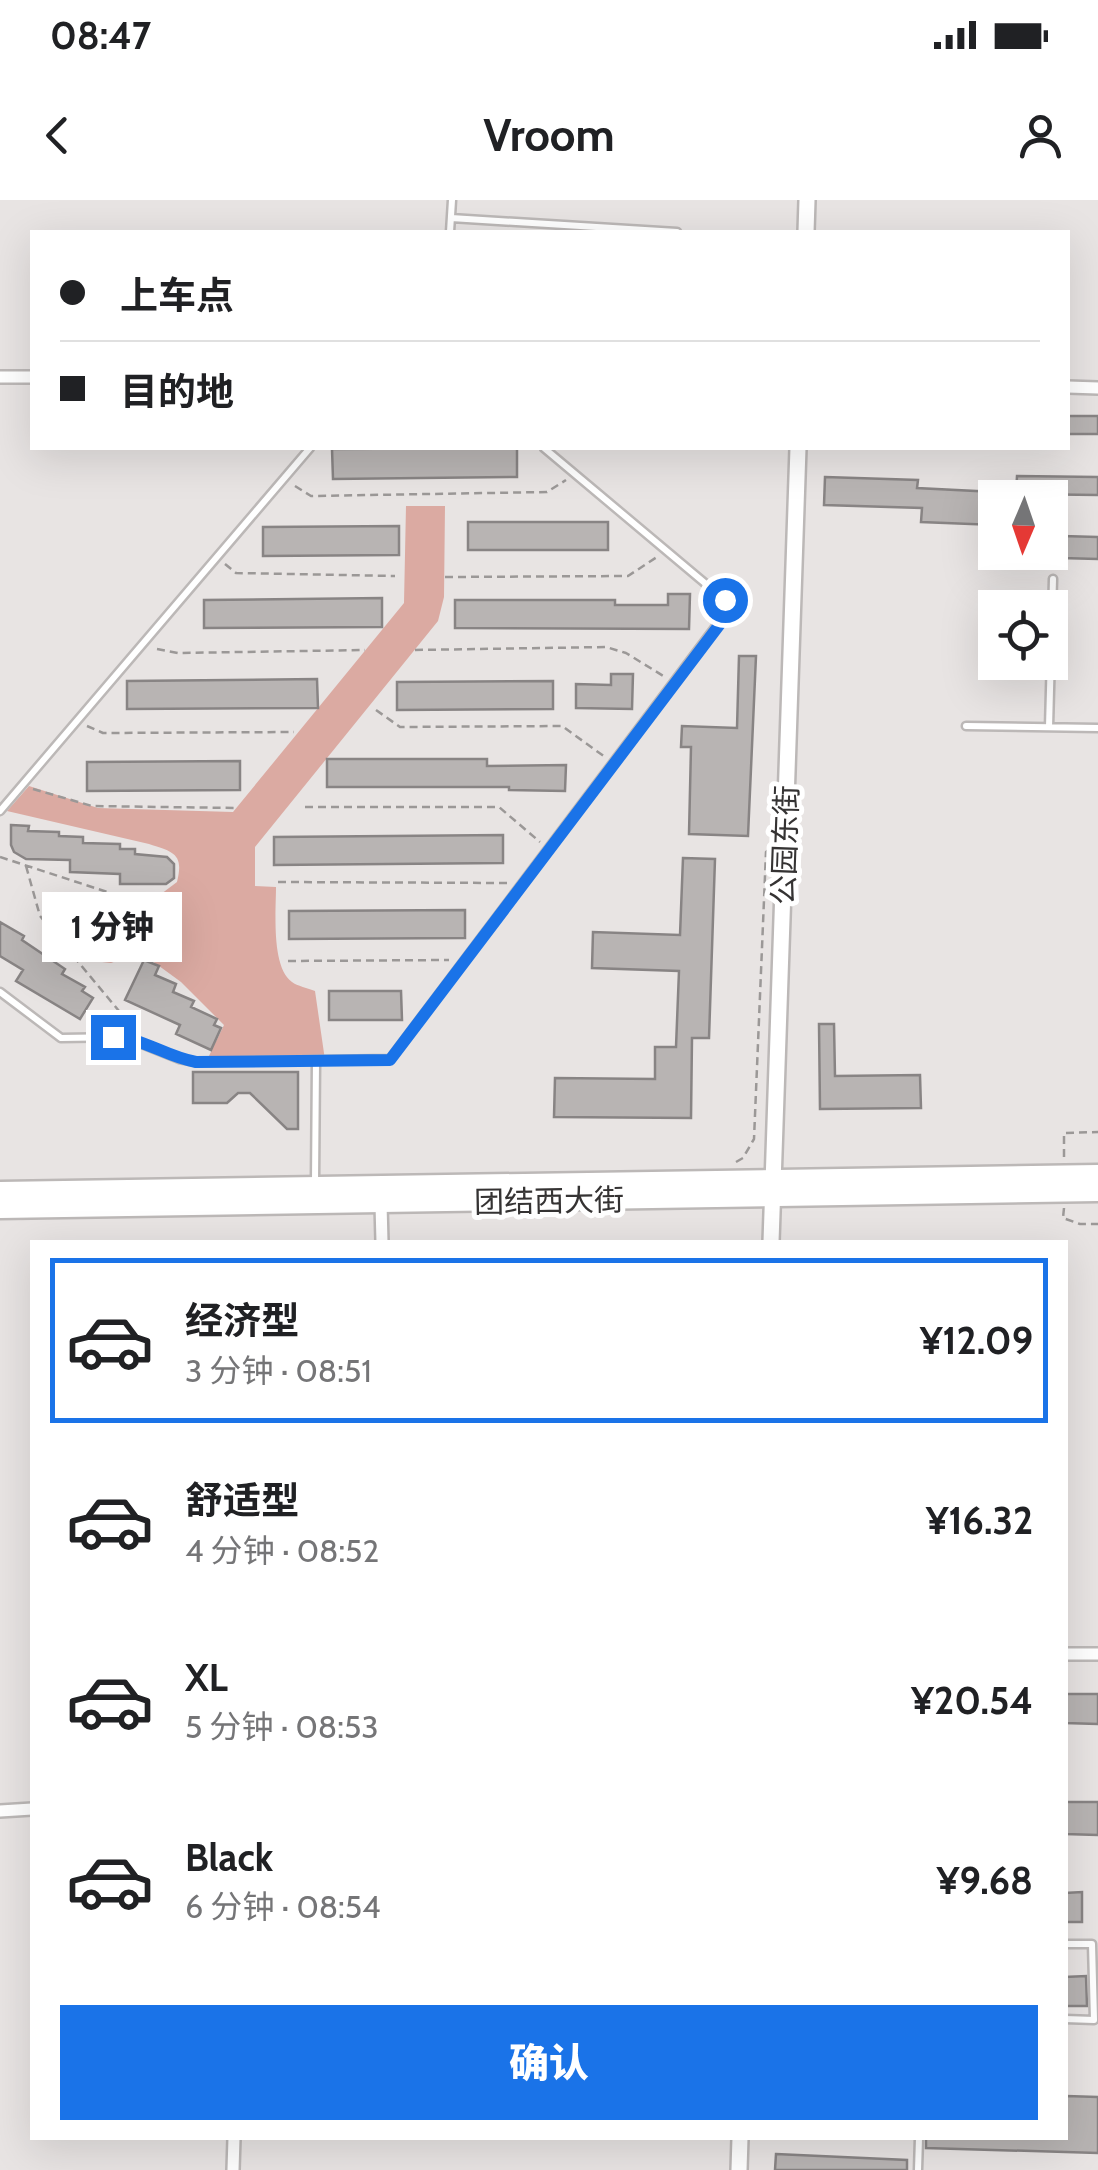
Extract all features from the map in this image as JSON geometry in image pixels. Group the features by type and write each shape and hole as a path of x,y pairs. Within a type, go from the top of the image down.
{"main road":[{"name":"团结西大街","path":"1064,1184 1098,1175"},
{"name":"团结西大街","path":"1,1205 316,1189 772,1189 1064,1184 1098,1191"},
{"name":"团结西大街","path":"1,1205 382,1204 772,1189"}],"street":[{"path":"806,230 807,200"},
{"path":"0,377 30,377"},
{"path":"1070,388 1098,388"},
{"name":"公园东街","path":"771,1240 798,450"},
{"path":"382,1204 382,1240"},
{"path":"1068,1654 1098,1654"},
{"path":"0,1811 30,1809"},
{"path":"233,2170 234,2140"},
{"path":"739,2170 740,2140"}],"lane":[{"path":"450,230 452,200"},
{"path":"451,218 644,230"},
{"path":"0,811 308,450"},
{"path":"0,992 61,1038 124,1037 196,1062 390,1060 723,620 728,604 546,450"},
{"path":"1049,727 1052,579"},
{"path":"966,726 1098,728"},
{"path":"316,1062 316,1189"},
{"path":"1068,1944 1092,1944 1097,1994 1094,2020 1068,2019"},
{"path":"918,2170 919,2140"}],"path":[{"path":"284,478 312,496 331,496 546,492 576,474"},
{"path":"444,576 628,576 666,550"},
{"path":"216,557 236,573 395,576"},
{"path":"144,640 154,648 178,652 364,650"},
{"path":"415,650 606,647 626,654 675,684"},
{"path":"376,710 400,727 562,726 614,764"},
{"path":"76,721 104,733 294,732"},
{"path":"22,786 92,806 236,808"},
{"path":"305,807 498,806 549,850"},
{"path":"731,1166 744,1158 754,1139 766,852 785,842"},
{"path":"0,857 141,903"},
{"path":"26,866 40,916 119,1011 124,1037"},
{"path":"278,882 524,883"},
{"path":"288,961 465,960"},
{"path":"1098,1132 1064,1132 1064,1218 1080,1224 1098,1224"}],"shaded area":[{"path":"406,506 445,506 444,597 438,621 255,847 255,886 276,887 276,938 281,964 292,982 315,991 325,1060 208,1058 224,1025 181,982 140,952 111,963 93,961 97,942 177,882 179,865 175,856 149,844 7,811 29,786 98,808 233,812 404,603"}],"building":[{"path":"1070,416 1098,416 1098,434 1070,434"},
{"path":"332,450 517,450 517,477 333,479"},
{"path":"1017,476 1098,477 1098,495 1068,495 1068,480 1017,480"},
{"path":"825,477 918,480 917,488 978,491 978,524 921,522 922,508 824,505"},
{"path":"468,522 608,522 608,550 468,550"},
{"path":"399,526 399,555 263,556 263,527"},
{"path":"1068,536 1098,537 1098,559 1068,558"},
{"path":"668,594 690,594 689,629 455,628 455,600 615,600 615,605 668,605"},
{"path":"382,598 382,627 204,628 204,600"},
{"path":"739,656 756,656 748,836 689,834 691,747 681,747 682,726 737,728"},
{"path":"611,674 633,674 632,709 576,708 576,684 611,685"},
{"path":"317,679 318,708 127,709 127,681"},
{"path":"553,681 553,709 397,710 397,682"},
{"path":"327,759 487,759 487,766 566,765 565,791 509,787 327,787"},
{"path":"240,761 240,790 87,791 87,762"},
{"path":"11,825 29,826 28,831 83,837 83,843 120,844 120,849 135,849 135,854 167,857 174,864 174,878 166,884 120,884 120,874 70,872 70,860 26,859 14,852"},
{"path":"503,835 503,863 274,865 274,837"},
{"path":"683,858 715,859 709,1038 692,1038 691,1118 554,1117 555,1078 655,1079 655,1047 676,1047 679,971 592,968 593,932 680,935"},
{"path":"465,910 465,938 289,939 289,911"},
{"path":"0,922 65,969 62,974 85,987 82,991 93,998 80,1019 16,981 23,970 0,956"},
{"path":"144,960 159,966 155,975 176,984 173,992 194,1001 191,1007 217,1019 214,1025 221,1028 211,1050 176,1034 180,1025 125,1000"},
{"path":"329,991 401,991 402,1020 329,1020"},
{"path":"819,1024 834,1024 835,1076 920,1075 921,1108 820,1109"},
{"path":"193,1072 298,1072 298,1129 287,1129 250,1093 238,1093 227,1103 193,1103"},
{"path":"1068,1694 1098,1694 1098,1724 1068,1723"},
{"path":"1068,1802 1098,1802 1098,1835 1068,1834"},
{"path":"1082,1892 1082,1922 1068,1922 1068,1893"},
{"path":"1086,1976 1087,2006 1068,2006 1068,1977"},
{"path":"1068,2096 1098,2097 1098,2153 926,2148 926,2140 1068,2140"},
{"path":"776,2154 907,2160 907,2170 775,2170"}],"route":[{"path":"113,1037 136,1039 158,1051 196,1062 390,1060 723,620 728,610 725,600"}]}
